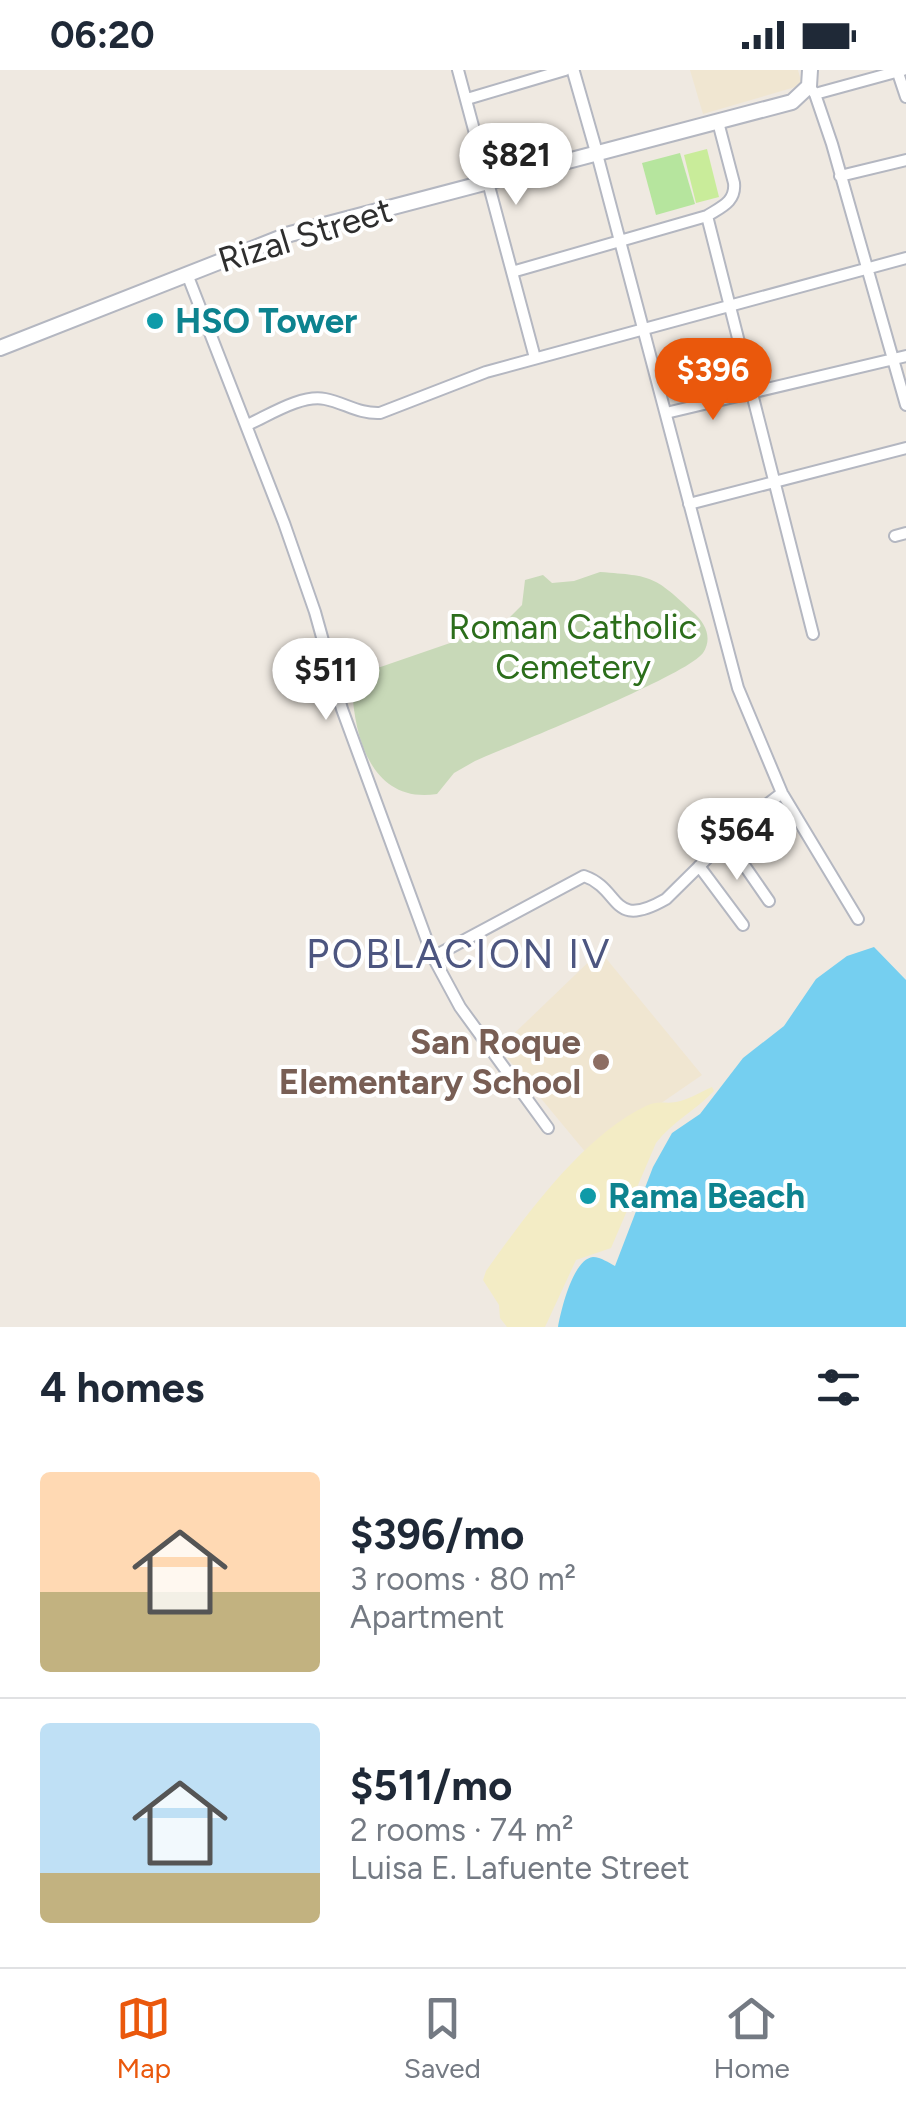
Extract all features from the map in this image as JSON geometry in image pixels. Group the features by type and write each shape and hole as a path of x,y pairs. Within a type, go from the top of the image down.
{"main road":[{"path":"810,70 812,90"},
{"name":"Rizal Street","path":"0,348 290,234 792,102 812,90"}],"street":[{"path":"458,70 535,358"},
{"path":"468,99 565,70"},
{"path":"573,70 738,688 782,794 858,919"},
{"path":"906,97 899,70 812,90 906,404"},
{"path":"512,272 707,216 730,202 735,193 718,122"},
{"path":"840,176 906,160"},
{"path":"707,216 813,634"},
{"path":"247,425 322,398 367,414 380,413 486,372 906,258"},
{"path":"187,274 315,612 342,709 432,956 460,1007 548,1128"},
{"path":"666,413 906,356"},
{"path":"689,504 906,448"},
{"path":"432,956 584,876 594,879 629,911 666,899 726,840 782,794"},
{"path":"726,840 769,901"},
{"path":"699,866 743,925"}],"shaded area":[{"path":"690,70 798,70 802,85 703,114"},
{"name":"San Roque Elementary School","path":"600,951 702,1075 587,1154 499,1048"}],"green space":[{"path":"707,149 719,197 696,203 684,155"},
{"path":"680,153 695,204 656,215 642,163"},
{"name":"Roman Catholic Cemetery","path":"600,572 643,577 670,592 704,626 707,642 703,653 690,664 633,693 475,761 454,773 437,794 397,789 382,778 371,763 357,726 352,686 363,673 508,619 522,605 525,580 543,575 552,583 574,581"}],"sand":[{"name":"Rama Beach","path":"712,1087 714,1091 656,1143 611,1248 576,1260 545,1327 507,1327 483,1280 486,1271 557,1179 623,1119 650,1104 680,1101"}],"water":[{"path":"874,947 906,980 906,1327 558,1327 569,1286 580,1266 593,1257 615,1266 653,1167 672,1133 700,1114 743,1058 784,1026 816,979 847,956"}],"place":[{"name":"HSO Tower","path":"155,321"},
{"name":"San Roque Elementary School","path":"601,1062"},
{"name":"Rama Beach","path":"588,1196"}],"district":[{"name":"POBLACION IV","path":"459,954"}]}
